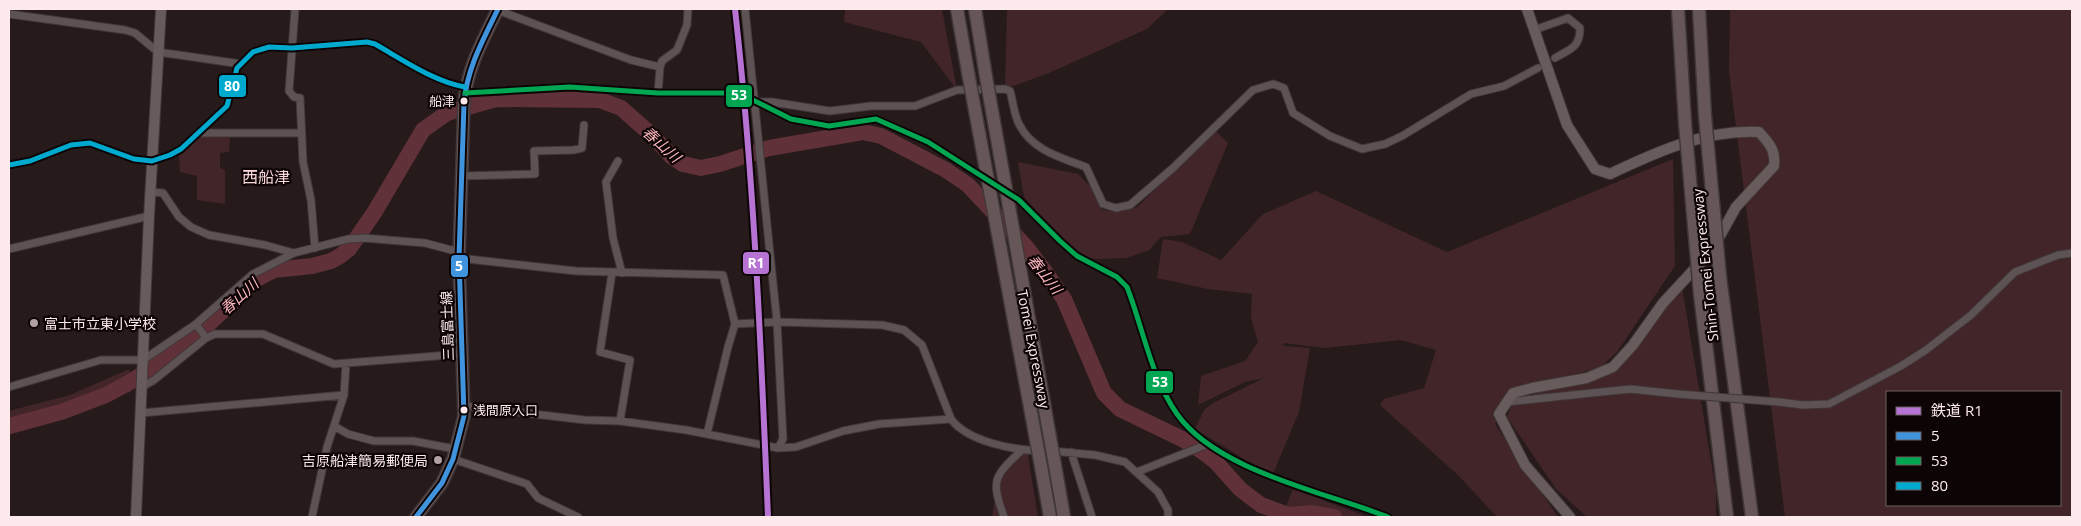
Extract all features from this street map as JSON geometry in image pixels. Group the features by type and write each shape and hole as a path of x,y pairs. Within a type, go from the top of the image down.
{"highway":[{"name":"Tomei Expressway","path":"957,9 1050,517"},
{"name":"Tomei Expressway","path":"975,9 1064,517"},
{"name":"Shin-Tomei Expressway","path":"1678,9 1685,123 1700,294 1727,517"},
{"name":"Shin-Tomei Expressway","path":"1699,9 1705,116 1720,277 1752,517"}],"main road":[{"name":"三島富士線","path":"416,517 434,496 454,454 462,425 465,406 459,255 464,99 473,59 498,9"}],"street":[{"path":"136,517 142,413 142,363 149,216 161,9"},
{"path":"295,9 290,91 294,97 300,98 303,162 311,200 315,248"},
{"path":"498,9 631,60 660,67"},
{"path":"658,93 662,61 677,50 687,25 688,9"},
{"path":"745,9 777,322 783,439 778,448"},
{"path":"1527,9 1567,125 1595,169 1610,174 1655,153 1725,133 1739,131 1759,132 1774,149 1775,158 1774,166 1736,207 1712,250 1663,303 1633,345 1613,366 1586,378 1513,393 1499,414 1525,465 1570,517"},
{"path":"9,14 125,30 135,33 158,52 241,64"},
{"path":"1534,30 1568,18 1580,28 1580,39 1576,46 1555,58"},
{"path":"9,164 30,161 71,145 90,143 134,159 152,161 170,155 181,149 227,106 237,68 253,52 269,47 292,48 367,42 375,44 428,73 456,85 464,99 570,87 658,93 725,93 747,97 791,119 829,126 876,119 928,142 1019,200 1077,256 1118,278 1127,287 1162,388 1177,414 1213,449 1272,476 1388,517"},
{"path":"754,102 772,102 830,111 871,106 916,106 957,90 1005,89 1010,91 1019,124 1030,139 1050,154 1086,167 1103,204 1116,208 1130,205 1173,168 1253,90 1273,84 1284,88 1292,113 1330,136 1362,148 1385,144 1402,136 1471,94 1504,86 1538,68"},
{"path":"461,176 535,174 534,151 582,148 584,125"},
{"path":"199,133 301,133"},
{"path":"618,161 606,182 613,238 622,273"},
{"path":"151,192 163,193 179,217 191,227 209,235 294,252"},
{"path":"9,249 149,216"},
{"path":"9,387 101,360 142,363 196,324 253,274 294,252 348,239 364,238 425,243 459,255 612,273 723,275 735,324 707,434"},
{"path":"1506,402 1630,389 1779,402 1829,404 1901,366 1926,350 1971,315 2016,272 2058,255 2072,254"},
{"path":"612,273 600,352 630,360 620,421"},
{"path":"735,324 777,322 882,325 904,330 922,345 951,419 956,426 969,434 1022,450 1071,452 1125,462 1158,492 1168,510 1168,517"},
{"path":"196,324 206,338"},
{"path":"142,387 154,380 206,338 215,334 262,334 324,361 346,364 462,354"},
{"path":"312,517 327,447 344,395 346,364"},
{"path":"142,413 344,395"},
{"path":"465,406 585,420 620,421 707,434 778,448 796,447 843,431 878,424 951,419"},
{"path":"334,426 348,434 374,441 413,441 454,454 527,484 538,498 578,517"},
{"path":"1137,472 1208,444"},
{"path":"1004,517 996,493 996,480 1003,468 1022,450"},
{"path":"1071,452 1092,517"}],"shaded area":[{"path":"845,9 942,9 957,90 921,42 844,22"},
{"path":"1007,9 1168,9 1147,29 1049,73 1005,89"},
{"path":"1730,9 2072,9 2072,517 1785,517 1729,72"},
{"path":"1216,131 1228,143 1190,234 1161,237 1149,250 1127,258 1097,259 1077,256 1024,197 1018,162 1078,174 1098,194 1102,210 1118,212 1137,207"},
{"path":"199,137 230,137 229,152 220,153 220,168 225,170 225,204 197,200 197,176 180,172 179,156"},
{"path":"1673,159 1675,266 1617,352 1600,368 1512,389 1495,424 1558,517 1497,517 1458,475 1380,405 1384,399 1424,388 1436,350 1401,340 1325,348 1284,343 1283,346 1310,348 1299,412 1272,476 1195,429 1204,410 1213,403 1264,378 1245,382 1198,405 1201,376 1245,361 1258,342 1251,318 1252,294 1208,289 1157,278 1163,239 1182,242 1221,260 1263,214 1316,191 1447,252"},
{"path":"1682,287 1716,491 1716,517 1587,517 1556,489 1507,417 1513,401 1577,380 1606,376 1625,361"},
{"path":"129,369 132,391 57,421 9,435 9,411 70,395"},
{"path":"1027,450 1038,517 992,517 998,477"},
{"path":"1293,489 1368,517 1288,517 1283,513"}],"waterway":[{"name":"春山川","path":"9,426 61,412 106,395 130,382 198,334 257,279 274,270 312,266 331,261 340,256 349,249 374,213 423,130 447,113 496,99 600,100 621,108 653,136 671,156 683,164 701,168 720,164 769,148 863,132 881,136 946,170 968,185 1027,248 1046,273 1064,299 1104,393 1120,409 1182,439 1203,452 1215,461 1240,489 1261,505 1288,515 1312,513 1334,517"}],"rail line":[{"name":"R1","path":"735,9 752,199 768,517"}],"transit line":[{"name":"5","path":"416,517 442,483 453,459 464,416 459,258 464,103 472,66 498,9"},
{"name":"80","path":"9,165 30,161 71,145 90,143 134,159 152,161 170,155 181,149 227,106 237,68 253,52 269,47 292,48 367,42 375,44 430,75 465,87"},
{"name":"53","path":"465,93 570,87 658,93 725,93 747,97 791,119 829,126 876,119 928,142 1019,200 1077,256 1117,277 1127,287 1160,384 1177,414 1195,434 1218,451 1274,478 1388,517"}],"place":[{"name":"船津","path":"464,101"},
{"name":"富士市立東小学校","path":"34,323"},
{"name":"浅間原入口","path":"464,410"},
{"name":"吉原船津簡易郵便局","path":"438,460"}],"district":[{"name":"西船津","path":"266,177"}]}
